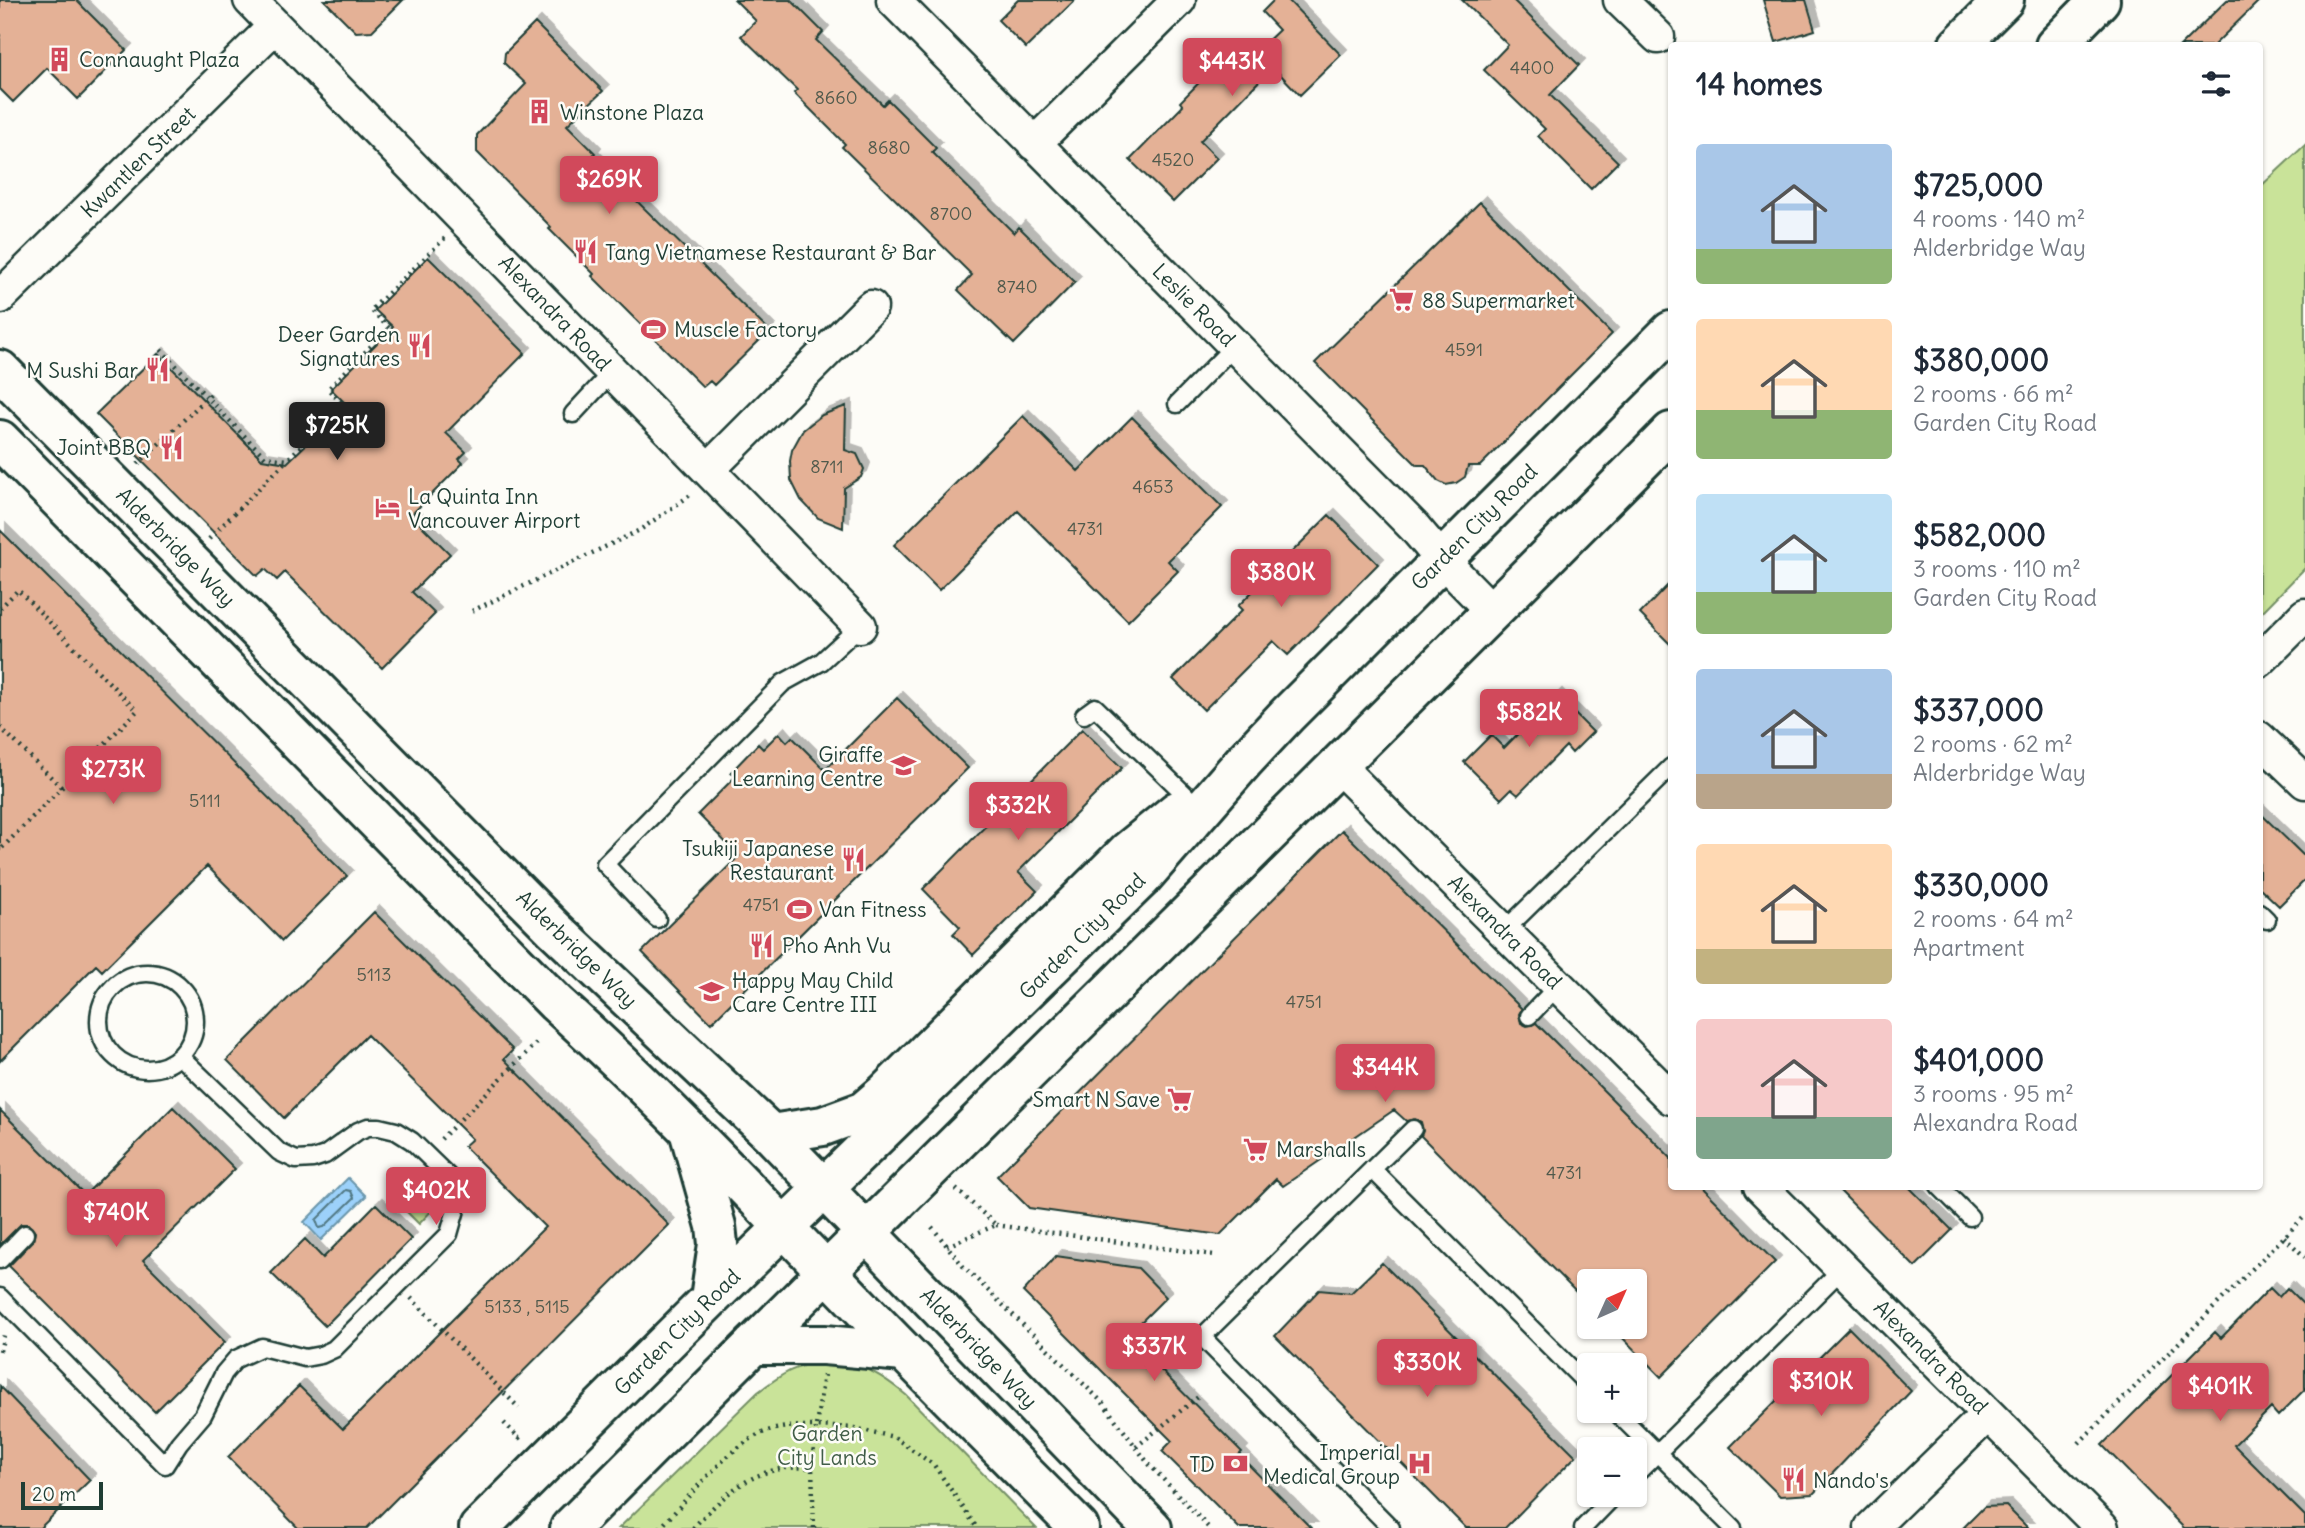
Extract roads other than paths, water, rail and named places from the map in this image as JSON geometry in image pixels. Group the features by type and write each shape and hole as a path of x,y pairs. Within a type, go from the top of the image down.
{"main road":[{"path":"1962,42 2004,0"},
{"path":"2058,42 2100,0"},
{"name":"Garden City Road","path":"479,1528 709,1299 1141,879 1196,805 1244,761 1668,334"},
{"name":"Alderbridge Way","path":"0,370 553,928 771,1134 1153,1528"},
{"path":"570,1528 1668,435"},
{"path":"0,440 556,1003 623,1063 689,1128 904,1352 1079,1528"},
{"path":"771,1134 823,1126 864,1111 1128,851 1196,805"},
{"path":"689,1128 716,1226 718,1244 709,1299"},
{"path":"753,1345 824,1345 904,1352"}],"street":[{"name":"Alexandra Road","path":"250,0 860,626"},
{"name":"Leslie Road","path":"892,0 1414,527 1493,612"},
{"path":"1034,145 1179,0"},
{"path":"1620,0 1658,37"},
{"name":"Kwantlen Street","path":"0,297 275,26"},
{"path":"708,470 871,307"},
{"path":"2263,657 2305,615"},
{"path":"2263,742 2305,782"},
{"name":"Alexandra Road","path":"1338,766 1668,1095"},
{"name":"Alexandra Road","path":"1764,1190 2102,1528"},
{"path":"1871,1528 1988,1414"}],"lane":[{"path":"1177,404 1235,345"},
{"path":"573,414 612,372"},
{"path":"657,919 605,864 783,683 821,662 860,626"},
{"path":"1084,715 1095,707 1196,805"},
{"path":"1504,931 1668,770"},
{"path":"152,973 167,977 180,986 190,998 195,1013 195,1029 190,1044 180,1056 167,1065 151,1069 135,1068 114,1056 100,1036 98,1019 102,1003 110,989 122,979 136,974 152,973"},
{"path":"1529,1016 1558,986"},
{"path":"0,1297 165,1465 179,1443 203,1415 224,1373 236,1359 262,1347 305,1358 334,1349 449,1234 457,1206 454,1191 448,1176 412,1141 396,1131 368,1127 349,1136 326,1155 296,1160 271,1145 180,1056"},
{"path":"1391,1528 1202,1336 1413,1129"},
{"path":"1372,1170 1577,1373"},
{"path":"1943,1190 1970,1217"},
{"path":"0,1260 25,1234"},
{"path":"1647,1464 1842,1269"},
{"path":"1627,1423 1733,1528"},
{"path":"1583,1528 1603,1507"}],"water":[{"path":"348,1178 366,1196 321,1240 304,1222"}],"place":[{"name":"Connaught Plaza","path":"59,59"},
{"name":"Winstone Plaza","path":"540,112"},
{"name":"Tang Vietnamese Restaurant & Bar","path":"585,252"},
{"name":"88 Supermarket","path":"1402,300"},
{"name":"Muscle Factory","path":"654,329"},
{"name":"Deer Garden Signatures","path":"420,346"},
{"name":"M Sushi Bar","path":"158,370"},
{"name":"Joint BBQ","path":"171,447"},
{"name":"La Quinta Inn Vancouver Airport","path":"388,508"},
{"name":"Giraffe Learning Centre","path":"903,766"},
{"name":"Tsukiji Japanese Restaurant","path":"854,860"},
{"name":"Van Fitness","path":"799,909"},
{"name":"Pho Anh Vu","path":"762,945"},
{"name":"Happy May Child Care Centre III","path":"712,992"},
{"name":"Smart N Save","path":"1180,1099"},
{"name":"Marshalls","path":"1256,1149"},
{"name":"TD","path":"1235,1464"},
{"name":"Imperial Medical Group","path":"1420,1464"},
{"name":"Nando's","path":"1793,1480"}],"park label":[{"name":"Garden City Lands","path":"827,1445"}]}
